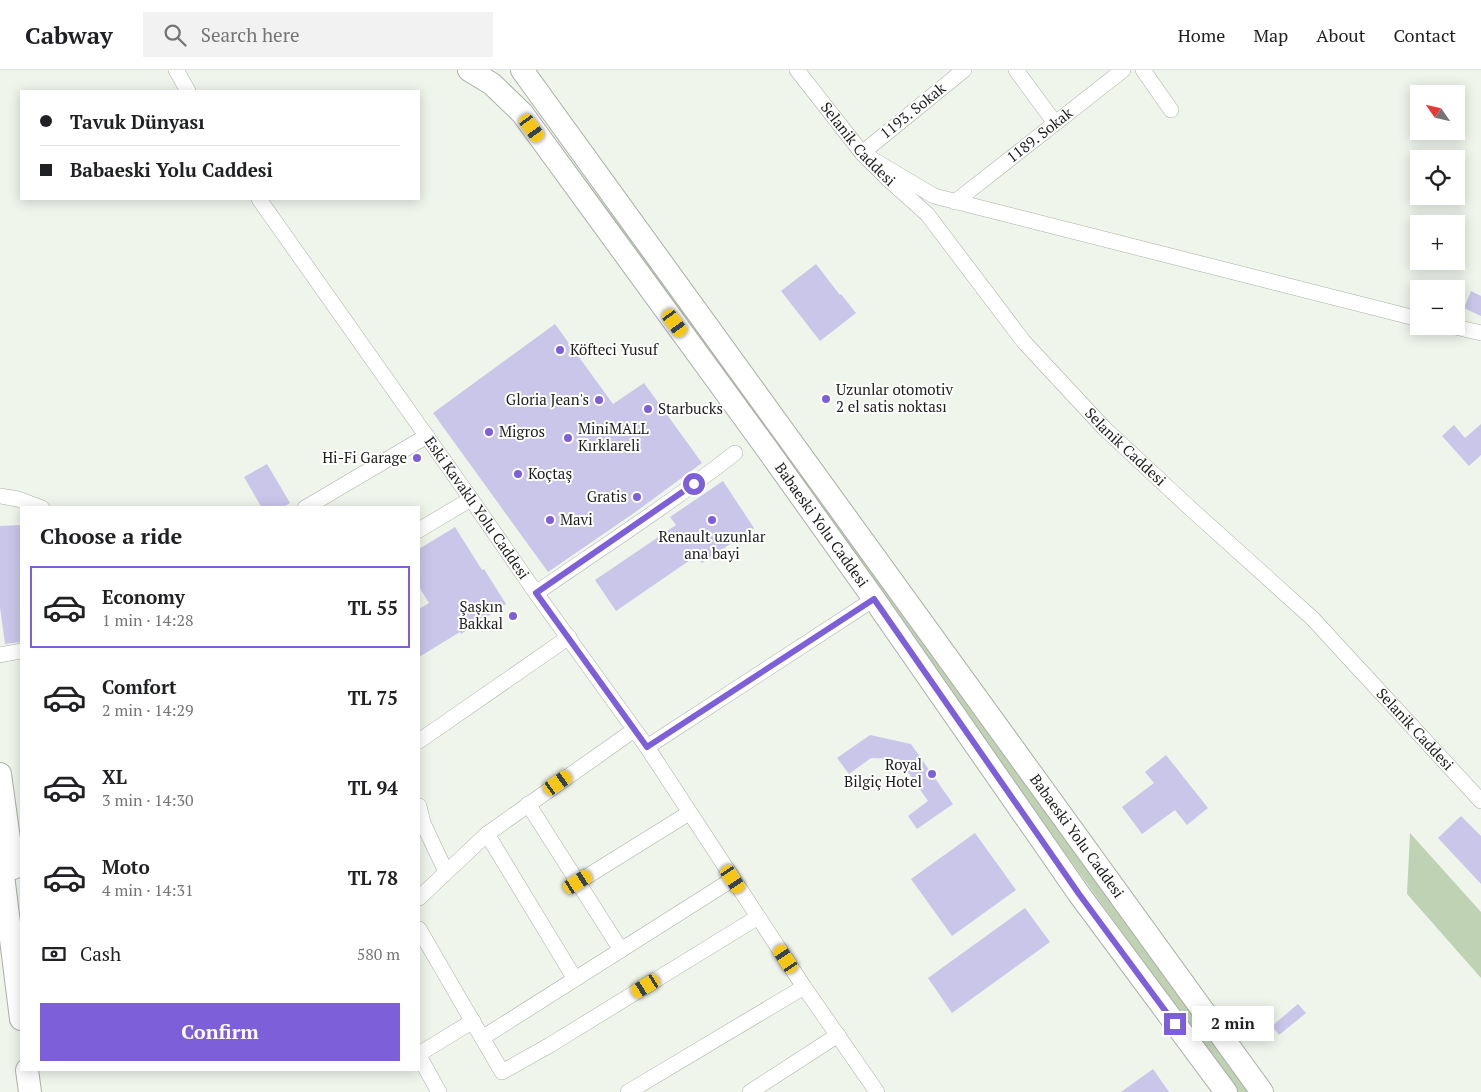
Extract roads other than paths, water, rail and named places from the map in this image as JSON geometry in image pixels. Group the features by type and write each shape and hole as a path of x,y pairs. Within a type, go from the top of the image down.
{"highway":[{"name":"Babaeski Yolu Caddesi","path":"469,70 492,84 522,113 874,599 1079,894 1226,1092"},
{"name":"Babaeski Yolu Caddesi","path":"522,70 1262,1092"},
{"path":"0,774 8,854 7,966 20,1015"},
{"path":"8,854 20,909"},
{"path":"27,1071 30,1092"},
{"path":"38,1071 40,1092"}],"street":[{"path":"176,70 187,90"},
{"name":"Selanik Caddesi","path":"797,70 862,153 927,214 1024,342 1104,428 1312,618 1481,801"},
{"name":"1193. Sokak","path":"862,153 947,75 964,70"},
{"path":"1016,70 1055,124"},
{"name":"1189. Sokak","path":"955,202 1123,70"},
{"path":"1143,70 1171,110"},
{"path":"862,153 934,196 1410,316"},
{"name":"Eski Kavaklı Yolu Caddesi","path":"260,200 536,593 647,747 758,917 877,1092"},
{"path":"1465,329 1481,333"},
{"path":"308,506 427,436"},
{"path":"536,593 710,473 735,453"},
{"path":"0,496 18,499 37,506"},
{"path":"420,529 471,499"},
{"path":"647,747 874,599"},
{"path":"420,740 569,637"},
{"path":"0,655 20,650"},
{"path":"420,897 487,834 634,730"},
{"path":"528,804 621,950"},
{"path":"578,882 689,813"},
{"path":"421,824 446,872"},
{"path":"487,834 575,979"},
{"path":"482,1038 733,879"},
{"path":"420,930 502,1072 550,1045 758,917"},
{"path":"628,1092 804,986"},
{"path":"420,1054 472,1021"},
{"path":"750,1092 838,1035"},
{"path":"420,1057 439,1092"}],"place":[{"name":"Köfteci Yusuf","path":"560,350"},
{"name":"Uzunlar otomotiv 2 el satis noktası","path":"826,399"},
{"name":"Gloria Jean's","path":"599,400"},
{"name":"Starbucks","path":"648,409"},
{"name":"Migros","path":"489,432"},
{"name":"MiniMALL Kırklareli","path":"568,438"},
{"name":"Hi-Fi Garage","path":"417,458"},
{"name":"Koçtaş","path":"518,474"},
{"name":"Gratis","path":"637,497"},
{"name":"Mavi","path":"550,520"},
{"name":"Renault uzunlar ana bayi","path":"712,520"},
{"name":"Şaşkın Bakkal","path":"513,616"},
{"name":"Royal Bilgiç Hotel","path":"932,774"}]}
